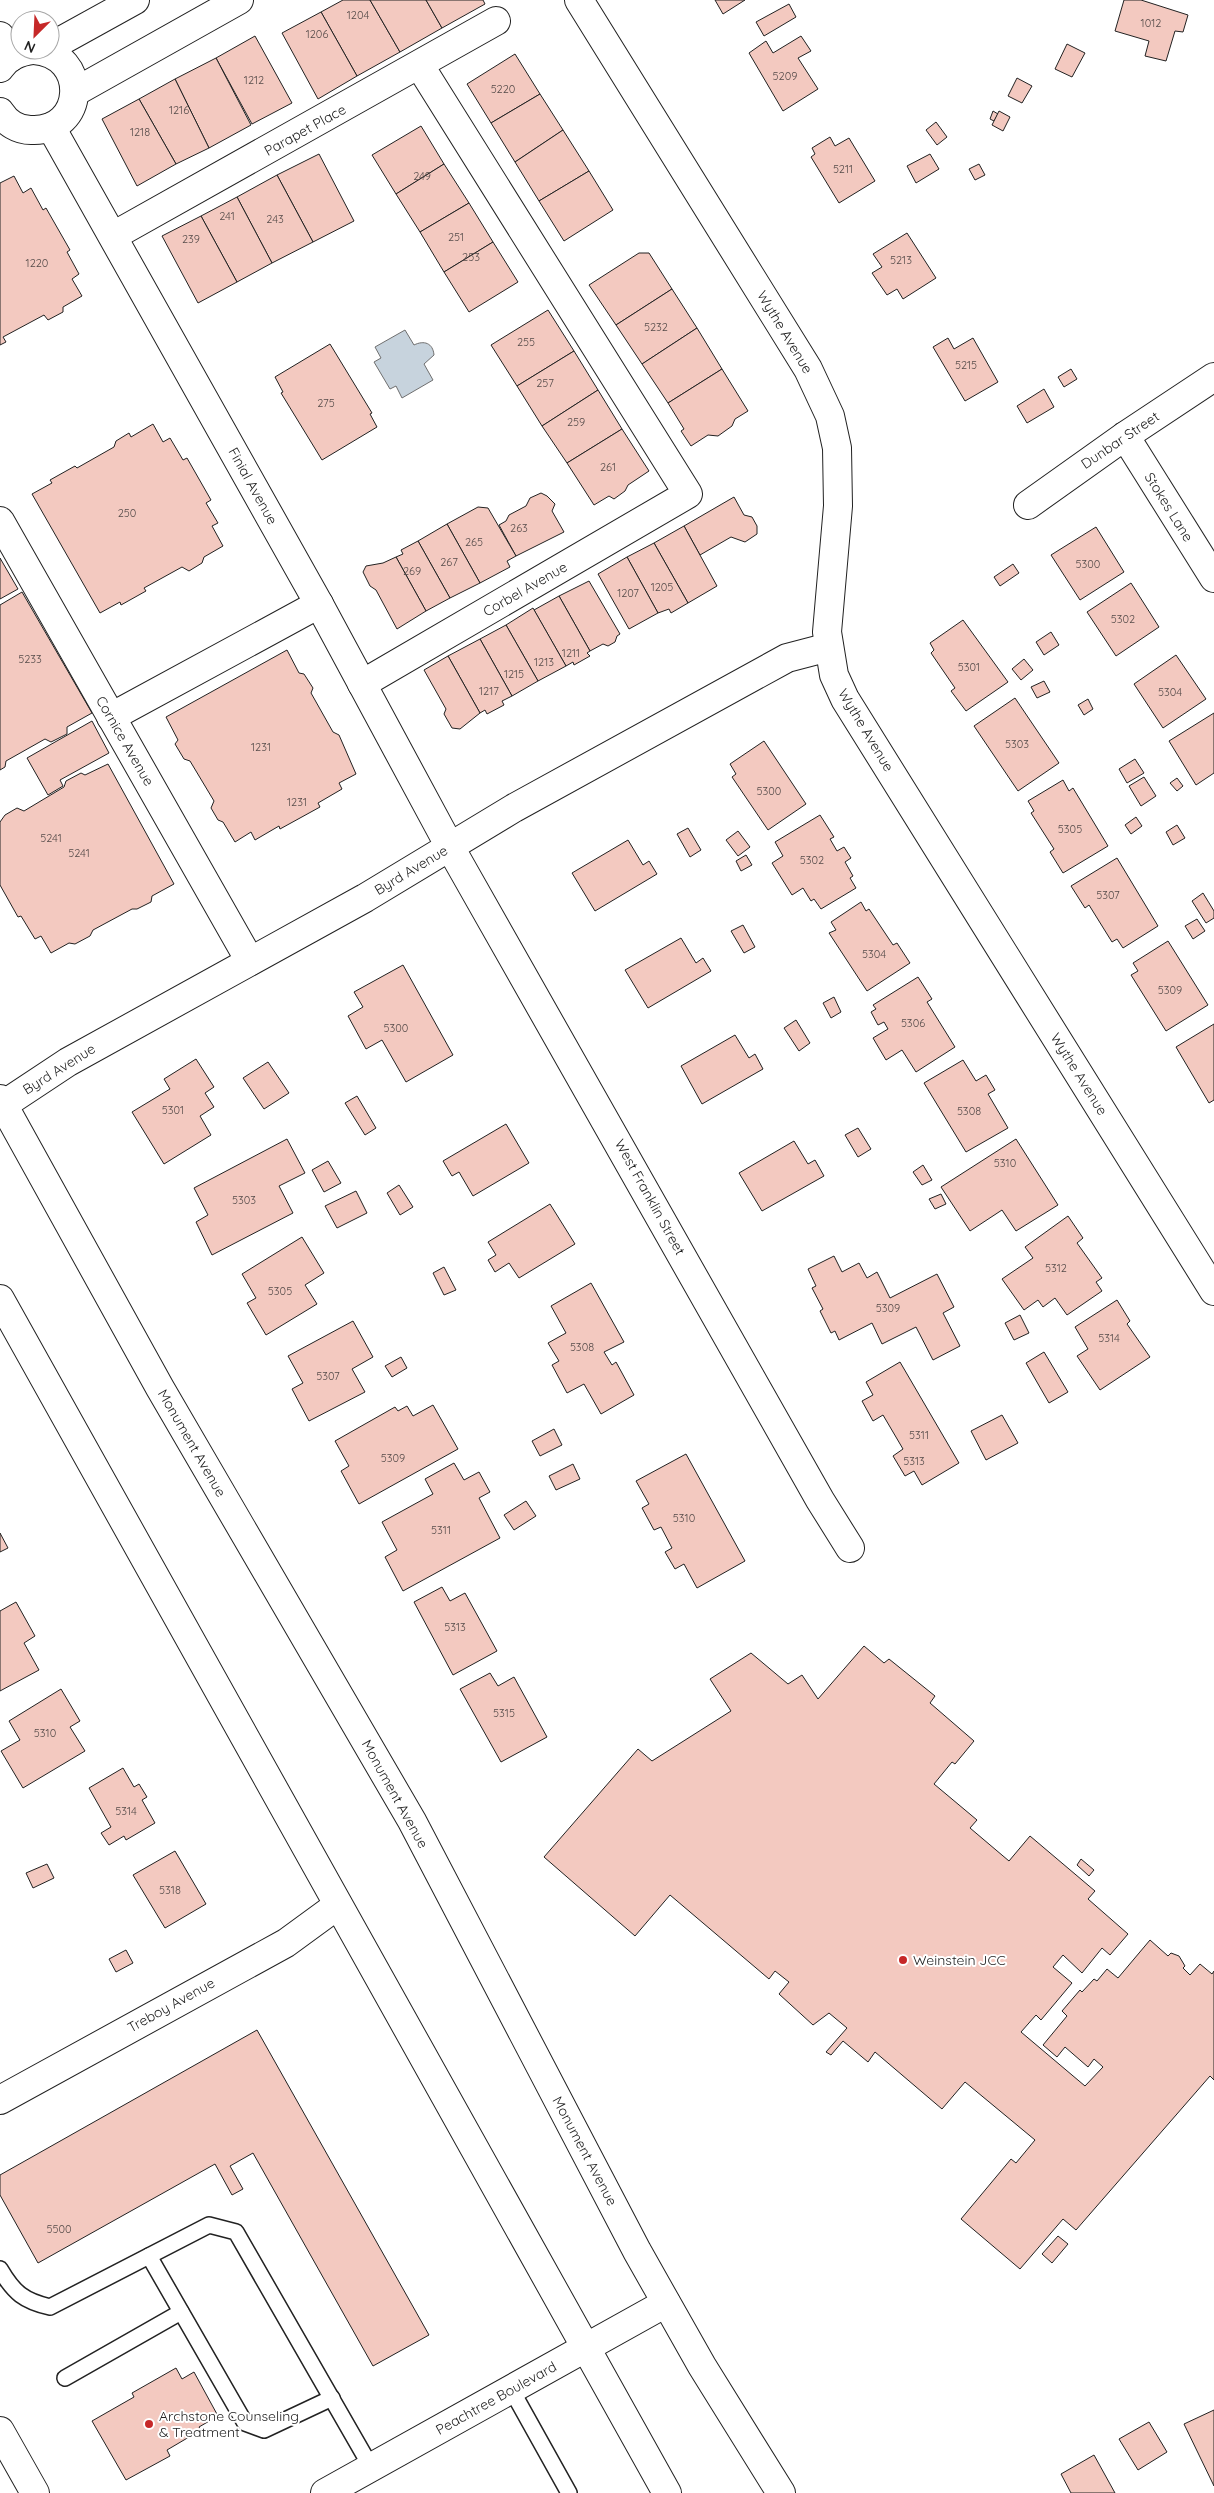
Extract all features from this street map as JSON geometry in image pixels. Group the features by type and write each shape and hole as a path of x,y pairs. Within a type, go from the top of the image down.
{"street":[{"path":"60,35 135,0"},
{"path":"75,92 239,0"},
{"name":"Wythe Avenue","path":"579,0 803,361 824,400 837,448 838,506 827,632 834,675 845,700 1214,1291"},
{"name":"Parapet Place","path":"113,236 420,66 496,21"},
{"path":"5,125 40,131 51,128 68,113 75,92 73,79 67,66 60,60"},
{"name":"Corbel Avenue","path":"362,684 688,494 420,66"},
{"name":"Finial Avenue","path":"51,128 319,604 450,847"},
{"name":"Dunbar Street","path":"1028,505 1125,436 1214,377"},
{"name":"Stokes Lane","path":"1125,436 1214,578"},
{"name":"Cornice Avenue","path":"0,521 250,961"},
{"path":"111,717 319,604"},
{"name":"Byrd Avenue","path":"1,1103 68,1062 356,902 514,808 787,658 829,647"},
{"name":"West Franklin Street","path":"450,847 820,1500 850,1548"},
{"name":"Monument Avenue","path":"1,1103 160,1388 412,1821 666,2302 702,2366 781,2493"},
{"path":"0,1299 667,2493"},
{"name":"Treboy Avenue","path":"0,2100 286,1943 338,1905"},
{"name":"Peachtree Boulevard","path":"324,2493 666,2302"},
{"path":"0,2431 36,2493"}],"lane":[{"path":"0,2269 10,2287 30,2302 50,2307 210,2225 236,2232 371,2467"},
{"path":"149,2256 245,2423 264,2430 332,2398"},
{"path":"65,2378 181,2312"},
{"path":"511,2389 569,2493"}],"shaded area":[{"path":"405,330 414,345 424,343 432,348 434,355 424,364 433,380 402,398 396,386 390,389 374,362 381,358 375,347"}],"building":[{"path":"343,0 370,0 400,52 357,76 321,12"},
{"path":"370,0 426,0 442,28 400,52"},
{"path":"426,0 483,0 485,4 442,28"},
{"path":"715,0 745,0 723,14"},
{"path":"1124,0 1141,0 1188,15 1183,32 1175,31 1166,61 1145,56 1149,41 1115,31"},
{"path":"789,4 796,17 764,36 756,22"},
{"path":"321,12 357,76 318,99 282,33"},
{"path":"255,36 292,103 252,124 216,58"},
{"path":"801,36 811,51 798,58 818,89 783,111 749,53 766,41 773,53"},
{"path":"1067,44 1085,53 1072,77 1055,69"},
{"path":"515,54 540,94 491,123 467,84"},
{"path":"216,58 251,125 209,148 175,79"},
{"path":"1017,78 1032,86 1022,103 1008,96"},
{"path":"175,79 209,148 176,164 139,99"},
{"path":"540,94 563,130 515,162 491,123"},
{"path":"139,99 176,164 137,186 102,119"},
{"path":"993,111 998,114 994,121 990,119"},
{"path":"999,111 1010,117 1003,131 992,125"},
{"path":"936,122 947,137 937,145 926,130"},
{"path":"421,126 444,164 396,194 372,155"},
{"path":"563,130 589,171 539,201 515,162"},
{"path":"830,137 835,146 849,138 875,181 839,203 811,157 815,154 812,148"},
{"path":"319,154 354,221 313,242 277,175"},
{"path":"930,154 939,169 916,183 907,166"},
{"path":"444,164 469,203 420,232 396,194"},
{"path":"979,164 985,175 975,180 969,169"},
{"path":"589,171 613,210 564,241 539,201"},
{"path":"277,175 313,242 272,263 237,197"},
{"path":"14,176 23,193 31,188 43,210 46,208 70,250 67,252 79,274 72,279 82,296 63,307 63,312 48,320 44,315 3,337 6,342 0,345 0,183"},
{"path":"237,197 272,263 237,282 201,216"},
{"path":"469,203 493,242 444,272 420,232"},
{"path":"201,216 237,282 198,303 162,236"},
{"path":"907,233 936,278 903,299 897,289 887,295 872,273 882,267 873,254"},
{"path":"493,242 518,282 469,312 444,272"},
{"path":"639,253 649,253 672,289 616,325 589,285"},
{"path":"672,289 697,328 642,364 616,325"},
{"path":"548,310 574,351 517,386 491,345"},
{"path":"697,328 722,369 668,403 642,364"},
{"path":"948,338 954,349 973,338 998,382 965,401 933,347"},
{"path":"330,344 372,413 370,414 377,427 322,460 281,393 283,392 275,377"},
{"path":"574,351 598,390 542,426 517,386"},
{"path":"722,369 748,411 735,419 732,426 718,436 708,435 691,446 681,431 684,429 668,403"},
{"path":"1071,369 1077,379 1064,387 1058,377"},
{"path":"1044,389 1054,407 1027,423 1017,406"},
{"path":"598,390 622,429 567,463 542,426"},
{"path":"153,424 163,442 170,438 183,460 187,458 211,500 206,503 218,523 212,526 223,546 204,557 202,563 189,571 182,567 144,588 146,591 121,605 120,602 100,613 32,494 52,483 50,480 75,466 77,468 114,447 116,441 129,433 131,437"},
{"path":"622,429 649,471 628,485 625,491 614,499 609,496 594,505 567,463"},
{"path":"541,493 555,504 552,511 564,532 516,556 499,525 506,521 509,515 526,506 530,498"},
{"path":"734,497 744,515 752,517 757,526 757,534 745,542 731,537 700,555 684,526"},
{"path":"478,507 488,508 516,556 507,561 510,567 480,583 447,524"},
{"path":"447,524 480,583 450,598 418,541"},
{"path":"684,526 717,586 688,603 654,543"},
{"path":"1096,527 1124,572 1080,600 1051,555"},
{"path":"418,541 450,598 426,611 396,557 403,554 401,550"},
{"path":"654,543 688,603 671,613 669,609 658,613 627,557"},
{"path":"396,557 426,611 397,629 376,590 370,586 363,572 366,566 383,563"},
{"path":"627,557 658,613 629,629 598,574"},
{"path":"0,558 18,589 0,599"},
{"path":"1013,564 1019,573 1000,586 994,577"},
{"path":"589,581 620,634 615,642 608,646 603,644 590,651 559,596"},
{"path":"1131,583 1159,627 1116,656 1087,612"},
{"path":"22,592 92,713 67,727 67,734 51,742 45,739 6,761 5,767 0,770 0,605"},
{"path":"559,596 590,651 587,653 590,656 574,665 573,662 566,666 534,610"},
{"path":"533,608 566,666 538,681 506,625"},
{"path":"963,620 1008,682 966,711 951,691 955,688 931,653 934,650 930,643"},
{"path":"506,625 538,681 512,696 480,639"},
{"path":"1051,632 1059,645 1044,655 1036,642"},
{"path":"480,639 512,696 502,701 504,705 487,714 485,710 480,713 448,656"},
{"path":"287,650 299,673 304,674 313,688 311,693 333,732 339,735 356,774 339,783 342,789 318,803 320,807 280,829 279,826 255,840 251,832 235,842 223,822 218,820 211,808 214,801 190,761 184,759 175,744 178,740 166,717"},
{"path":"1176,655 1206,699 1163,728 1134,684"},
{"path":"448,656 480,713 460,729 452,728 444,714 446,709 424,670"},
{"path":"1024,659 1033,670 1021,680 1012,669"},
{"path":"1044,681 1050,692 1037,698 1031,687"},
{"path":"1015,698 1059,763 1018,791 974,726"},
{"path":"1088,699 1093,709 1084,715 1078,705"},
{"path":"1214,713 1214,773 1196,785 1169,741"},
{"path":"92,721 109,753 60,780 63,786 48,795 27,758"},
{"path":"764,741 806,804 768,830 732,777 736,774 730,764"},
{"path":"1135,759 1144,773 1127,783 1119,769"},
{"path":"108,764 174,884 152,896 151,902 137,909 132,909 93,930 90,936 75,944 69,943 51,953 41,936 35,939 21,916 18,917 0,885 0,822 5,815 17,808 24,811 64,787 66,781 81,773 85,775"},
{"path":"1144,777 1156,796 1141,806 1129,786"},
{"path":"1177,778 1183,786 1177,791 1170,783"},
{"path":"1063,780 1069,791 1073,788 1108,846 1063,873 1050,852 1054,849 1031,813 1034,811 1028,801"},
{"path":"820,815 834,837 830,839 837,851 844,847 851,858 845,862 853,876 850,878 856,888 821,909 814,899 811,901 803,888 792,895 772,863 783,856 775,842"},
{"path":"1136,817 1142,826 1131,834 1125,825"},
{"path":"1177,825 1185,838 1173,845 1166,832"},
{"path":"688,828 701,850 690,857 677,834"},
{"path":"738,831 750,847 738,856 726,840"},
{"path":"628,840 643,865 649,861 657,874 595,911 572,873"},
{"path":"746,855 752,865 741,871 736,861"},
{"path":"1117,858 1158,926 1123,948 1117,939 1112,942 1089,905 1085,908 1071,886"},
{"path":"1203,893 1214,911 1214,918 1206,923 1192,901"},
{"path":"861,902 866,911 869,909 893,945 897,943 910,963 867,991 829,933 836,930 831,922"},
{"path":"1197,919 1205,931 1193,939 1185,926"},
{"path":"743,925 755,947 744,953 731,931"},
{"path":"681,938 696,963 703,958 711,971 648,1008 625,970"},
{"path":"1168,941 1208,1005 1166,1031 1131,975 1138,971 1133,963"},
{"path":"403,965 453,1055 406,1082 382,1040 366,1049 348,1016 363,1007 354,992"},
{"path":"918,977 932,999 927,1002 955,1047 916,1072 902,1050 886,1060 873,1038 888,1029 884,1022 878,1025 871,1012 876,1009 873,1005"},
{"path":"834,997 841,1012 831,1018 823,1003"},
{"path":"796,1020 810,1043 799,1051 784,1028"},
{"path":"1214,1024 1214,1100 1209,1103 1176,1047"},
{"path":"735,1035 749,1058 755,1054 763,1069 702,1104 681,1066"},
{"path":"196,1059 214,1087 205,1093 214,1107 200,1116 211,1135 164,1164 132,1112 170,1089 164,1079"},
{"path":"963,1060 976,1081 986,1075 995,1090 988,1094 1008,1128 966,1152 924,1083"},
{"path":"268,1062 289,1093 264,1109 243,1078"},
{"path":"357,1096 376,1128 365,1135 345,1103"},
{"path":"506,1124 529,1163 473,1196 459,1172 452,1176 443,1161"},
{"path":"858,1128 871,1149 858,1157 845,1135"},
{"path":"287,1139 305,1173 279,1186 293,1213 212,1255 196,1222 208,1215 194,1188"},
{"path":"1016,1139 1058,1205 1016,1231 1002,1210 970,1231 941,1187"},
{"path":"794,1141 808,1164 815,1160 824,1176 762,1211 739,1173"},
{"path":"328,1161 341,1183 324,1192 312,1170"},
{"path":"923,1165 932,1180 922,1185 913,1172"},
{"path":"399,1185 413,1207 400,1215 387,1193"},
{"path":"356,1191 367,1213 337,1228 325,1206"},
{"path":"941,1194 946,1204 935,1209 929,1199"},
{"path":"550,1204 575,1244 519,1278 509,1263 495,1272 488,1260 496,1255 488,1242"},
{"path":"1068,1216 1083,1238 1077,1243 1102,1278 1096,1282 1102,1291 1067,1315 1055,1298 1043,1307 1038,1300 1024,1310 1002,1279 1033,1258 1025,1247"},
{"path":"302,1237 324,1273 305,1285 317,1304 266,1335 247,1303 256,1298 242,1274"},
{"path":"834,1256 842,1272 859,1263 867,1278 877,1272 890,1298 937,1274 954,1307 943,1313 960,1346 933,1360 916,1327 882,1344 872,1323 839,1340 835,1331 831,1333 820,1311 823,1309 812,1288 816,1286 808,1269"},
{"path":"444,1267 456,1290 444,1295 433,1273"},
{"path":"591,1283 624,1342 604,1352 612,1365 616,1362 634,1395 601,1414 584,1384 567,1393 552,1365 559,1361 548,1343 566,1333 551,1306"},
{"path":"1117,1300 1130,1321 1127,1324 1150,1357 1100,1390 1077,1356 1088,1349 1075,1327"},
{"path":"1020,1315 1029,1333 1014,1340 1005,1323"},
{"path":"353,1321 373,1357 352,1369 365,1392 309,1421 292,1389 303,1383 288,1356"},
{"path":"1044,1352 1068,1392 1049,1403 1026,1363"},
{"path":"401,1357 407,1368 392,1377 385,1366"},
{"path":"900,1362 959,1463 922,1485 914,1471 905,1476 893,1456 903,1449 883,1415 873,1421 862,1401 873,1395 866,1382"},
{"path":"433,1405 458,1449 359,1504 341,1471 349,1466 335,1441 395,1407 398,1411 407,1406 413,1416"},
{"path":"1002,1415 1018,1443 986,1460 971,1431"},
{"path":"554,1429 562,1445 540,1456 532,1441"},
{"path":"686,1454 745,1561 697,1588 684,1564 675,1569 665,1552 672,1548 661,1527 654,1530 642,1508 649,1504 636,1481"},
{"path":"454,1463 464,1480 479,1472 490,1492 479,1498 500,1538 403,1591 385,1557 397,1550 382,1522 433,1494 425,1479"},
{"path":"573,1464 580,1479 556,1490 549,1476"},
{"path":"526,1501 536,1516 514,1530 504,1515"},
{"path":"0,1533 8,1548 0,1552"},
{"path":"442,1587 450,1601 465,1593 497,1651 453,1675 414,1602"},
{"path":"16,1602 35,1636 24,1643 39,1670 0,1691 0,1611"},
{"name":"Weinstein JCC","path":"864,1646 884,1663 889,1659 935,1696 930,1703 974,1741 955,1764 952,1762 934,1784 977,1820 970,1828 1009,1861 1030,1836 1095,1891 1088,1899 1128,1934 1110,1955 1102,1948 1082,1973 1063,1955 1053,1967 1072,1983 1041,2020 1036,2015 1021,2032 1085,2086 1103,2067 1094,2059 1088,2067 1065,2047 1057,2057 1043,2045 1067,2016 1062,2011 1080,1990 1082,1992 1094,1979 1097,1981 1107,1969 1118,1978 1150,1940 1168,1956 1171,1953 1179,1956 1185,1966 1183,1968 1190,1975 1200,1964 1212,1974 1214,1971 1214,2080 1210,2076 1076,2230 1063,2219 1020,2269 961,2219 1011,2159 1016,2163 1035,2140 965,2082 942,2109 875,2052 868,2062 843,2041 831,2055 826,2052 847,2028 829,2013 813,2025 779,1994 789,1982 775,1971 769,1979 670,1895 635,1936 544,1857 638,1749 652,1761 731,1711 710,1679 751,1653 788,1684 802,1675 818,1699"},
{"path":"490,1673 498,1686 514,1677 547,1737 501,1762 460,1689"},
{"path":"61,1689 80,1721 70,1727 85,1751 23,1788 1,1751 20,1740 9,1721"},
{"path":"123,1768 134,1787 139,1784 147,1797 142,1800 155,1823 126,1840 124,1836 109,1845 101,1833 111,1827 89,1788"},
{"path":"175,1851 206,1904 165,1928 133,1875"},
{"path":"1081,1859 1094,1870 1089,1876 1077,1865"},
{"path":"47,1864 54,1878 33,1888 26,1873"},
{"path":"126,1950 133,1963 116,1972 109,1959"},
{"path":"257,2030 429,2335 373,2366 253,2153 230,2166 243,2189 232,2195 215,2164 38,2263 0,2195 0,2175"},
{"path":"1058,2236 1068,2244 1052,2263 1042,2254"},
{"name":"Archstone Counseling & Treatment","path":"176,2368 182,2379 194,2372 218,2416 199,2427 201,2430 167,2450 170,2456 126,2480 92,2421 134,2397 132,2393"},
{"path":"1214,2410 1214,2486 1184,2424"},
{"path":"1149,2422 1167,2452 1138,2470 1119,2439"},
{"path":"1094,2455 1115,2493 1071,2493 1061,2474"}],"place":[{"name":"Weinstein JCC","path":"903,1960"},
{"name":"Archstone Counseling & Treatment","path":"149,2424"}]}
